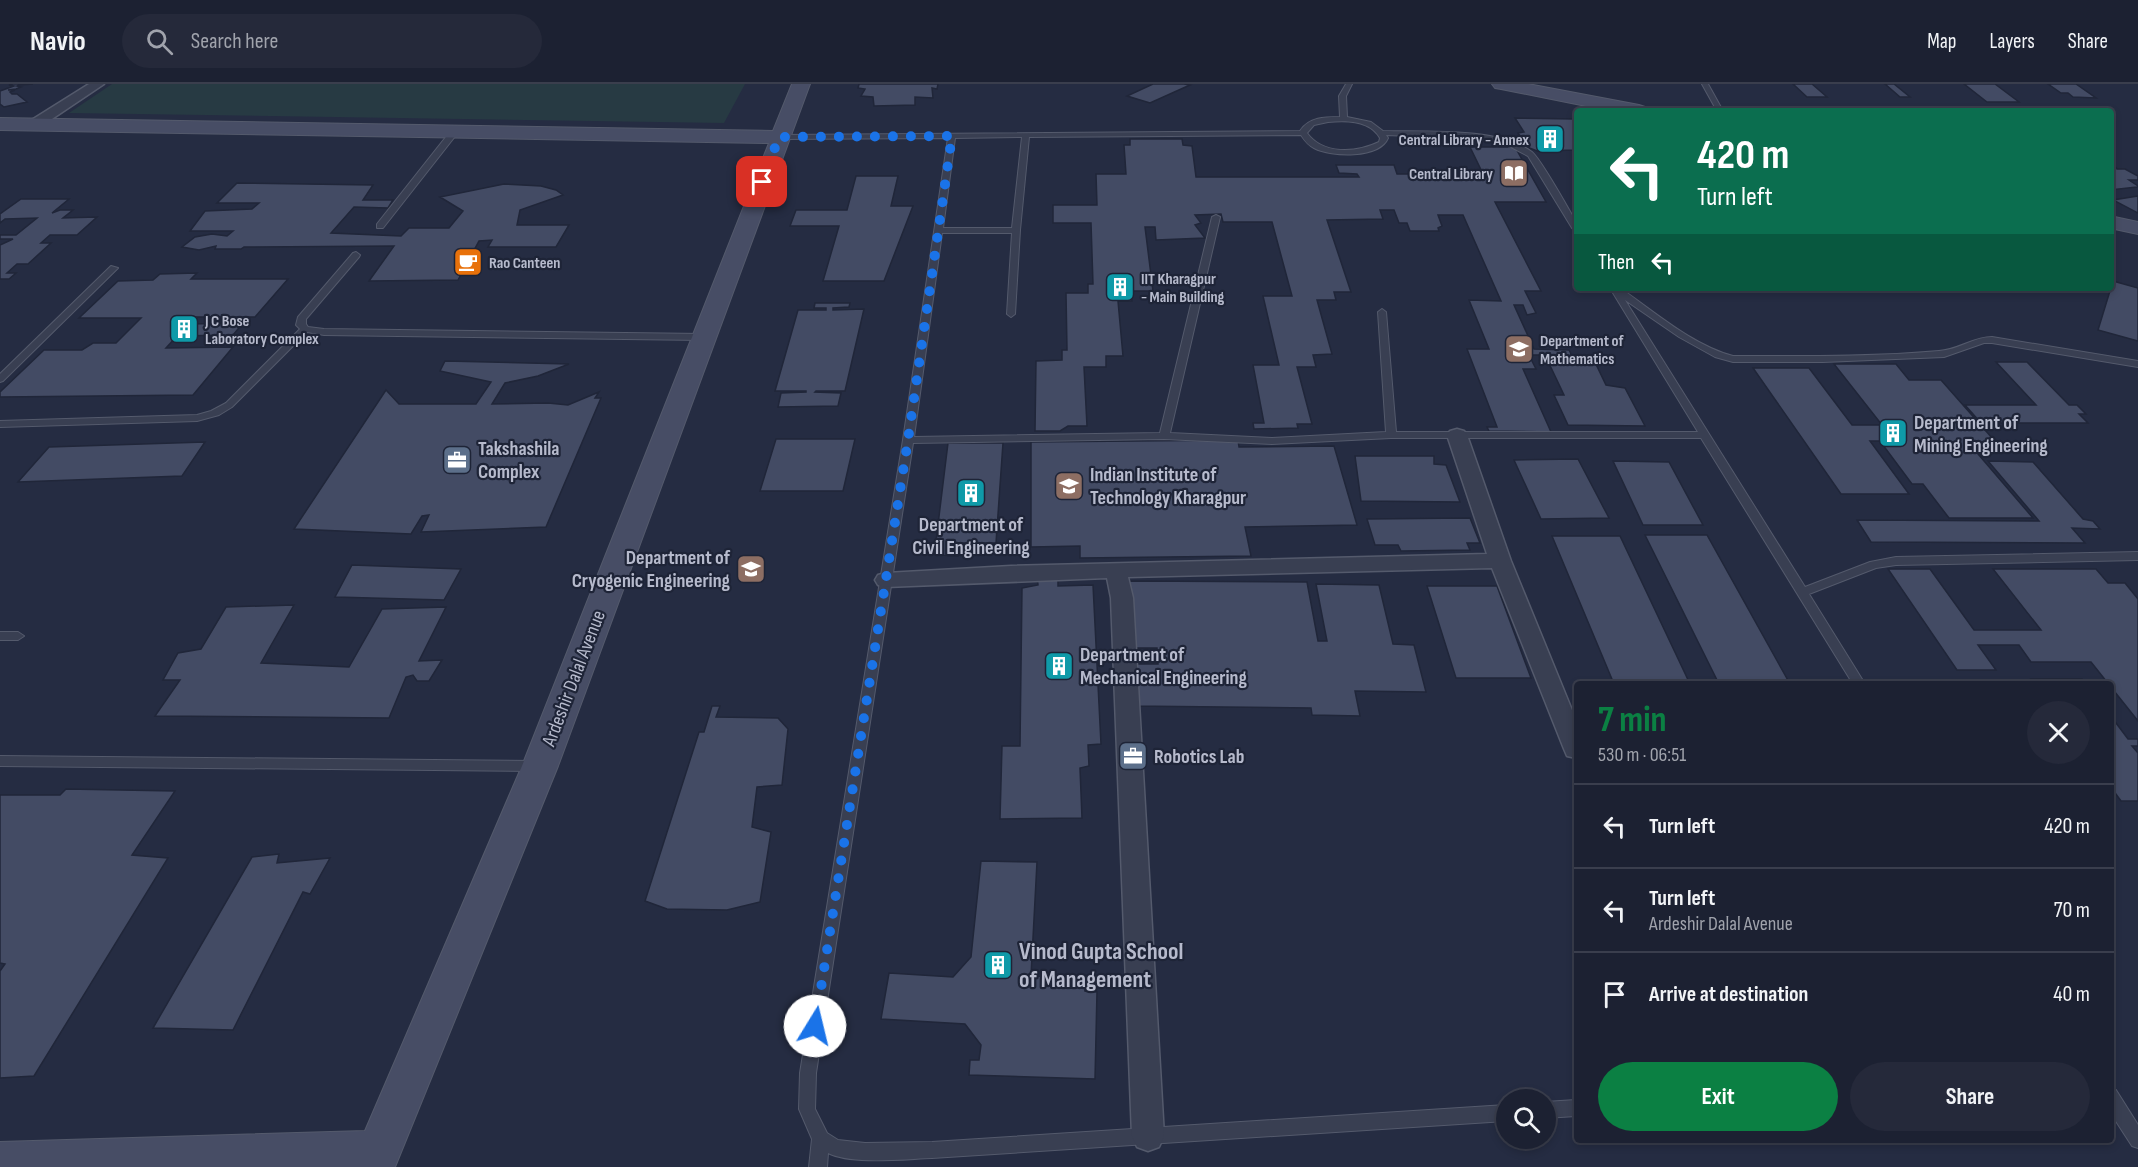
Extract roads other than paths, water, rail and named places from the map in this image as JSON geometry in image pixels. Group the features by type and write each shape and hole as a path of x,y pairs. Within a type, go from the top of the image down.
{"street":[{"path":"34,124 98,84"},
{"name":"Ardeshir Dalal Avenue","path":"375,1160 540,766 801,84"},
{"path":"1510,85 1624,108"},
{"path":"0,124 779,137"},
{"path":"2114,223 2138,228"},
{"path":"1457,435 1500,561 1574,744"},
{"path":"886,580 1011,573 1500,561"},
{"path":"1116,571 1122,598 1148,1136"},
{"path":"0,1164 375,1160"}],"lane":[{"path":"1344,119 1342,91 1349,84"},
{"path":"1705,84 1718,108"},
{"path":"1303,133 1311,123 1344,119 1368,123 1382,132 1486,137 1514,145 1531,154 1574,225"},
{"path":"380,226 456,130"},
{"path":"779,137 1303,133 1313,144 1352,152 1375,148 1382,143 1384,138 1382,132"},
{"path":"1011,314 1016,230 1026,135"},
{"path":"818,1167 821,1139 807,1109 808,1073 908,440 952,136"},
{"path":"1164,436 1216,217"},
{"path":"938,231 1016,230"},
{"path":"356,255 301,319 301,325 305,329 324,332 703,337"},
{"path":"0,379 114,267"},
{"path":"1616,291 1857,681"},
{"path":"1618,291 1682,334 1718,355 1733,359 1823,359 1944,354 1983,340 1992,340 2138,364"},
{"path":"1382,312 1390,435"},
{"path":"0,424 197,418 215,413 229,405 305,329"},
{"path":"908,440 1164,436 1272,441 1390,435 1704,435"},
{"path":"1803,592 1875,565 1896,561 2138,556"},
{"path":"0,636 18,636"},
{"path":"0,760 540,766"},
{"path":"2114,1102 2138,1140"},
{"path":"1556,1109 1574,1108"},
{"path":"821,1139 836,1148 921,1150 1496,1114"}],"place":[{"name":"Central Library - Annex","path":"1550,139"},
{"name":"Central Library","path":"1514,173"},
{"name":"Rao Canteen","path":"468,262"},
{"name":"IIT Kharagpur - Main Building","path":"1120,287"},
{"name":"J C Bose Laboratory Complex","path":"184,329"},
{"name":"Department of Mathematics","path":"1519,349"},
{"name":"Department of Mining Engineering","path":"1893,433"},
{"name":"Takshashila Complex","path":"457,460"},
{"name":"Indian Institute of Technology Kharagpur","path":"1069,486"},
{"name":"Department of Civil Engineering","path":"971,493"},
{"name":"Department of Cryogenic Engineering","path":"751,569"},
{"name":"Department of Mechanical Engineering","path":"1059,666"},
{"name":"Robotics Lab","path":"1133,756"},
{"name":"Vinod Gupta School of Management","path":"998,965"}]}
